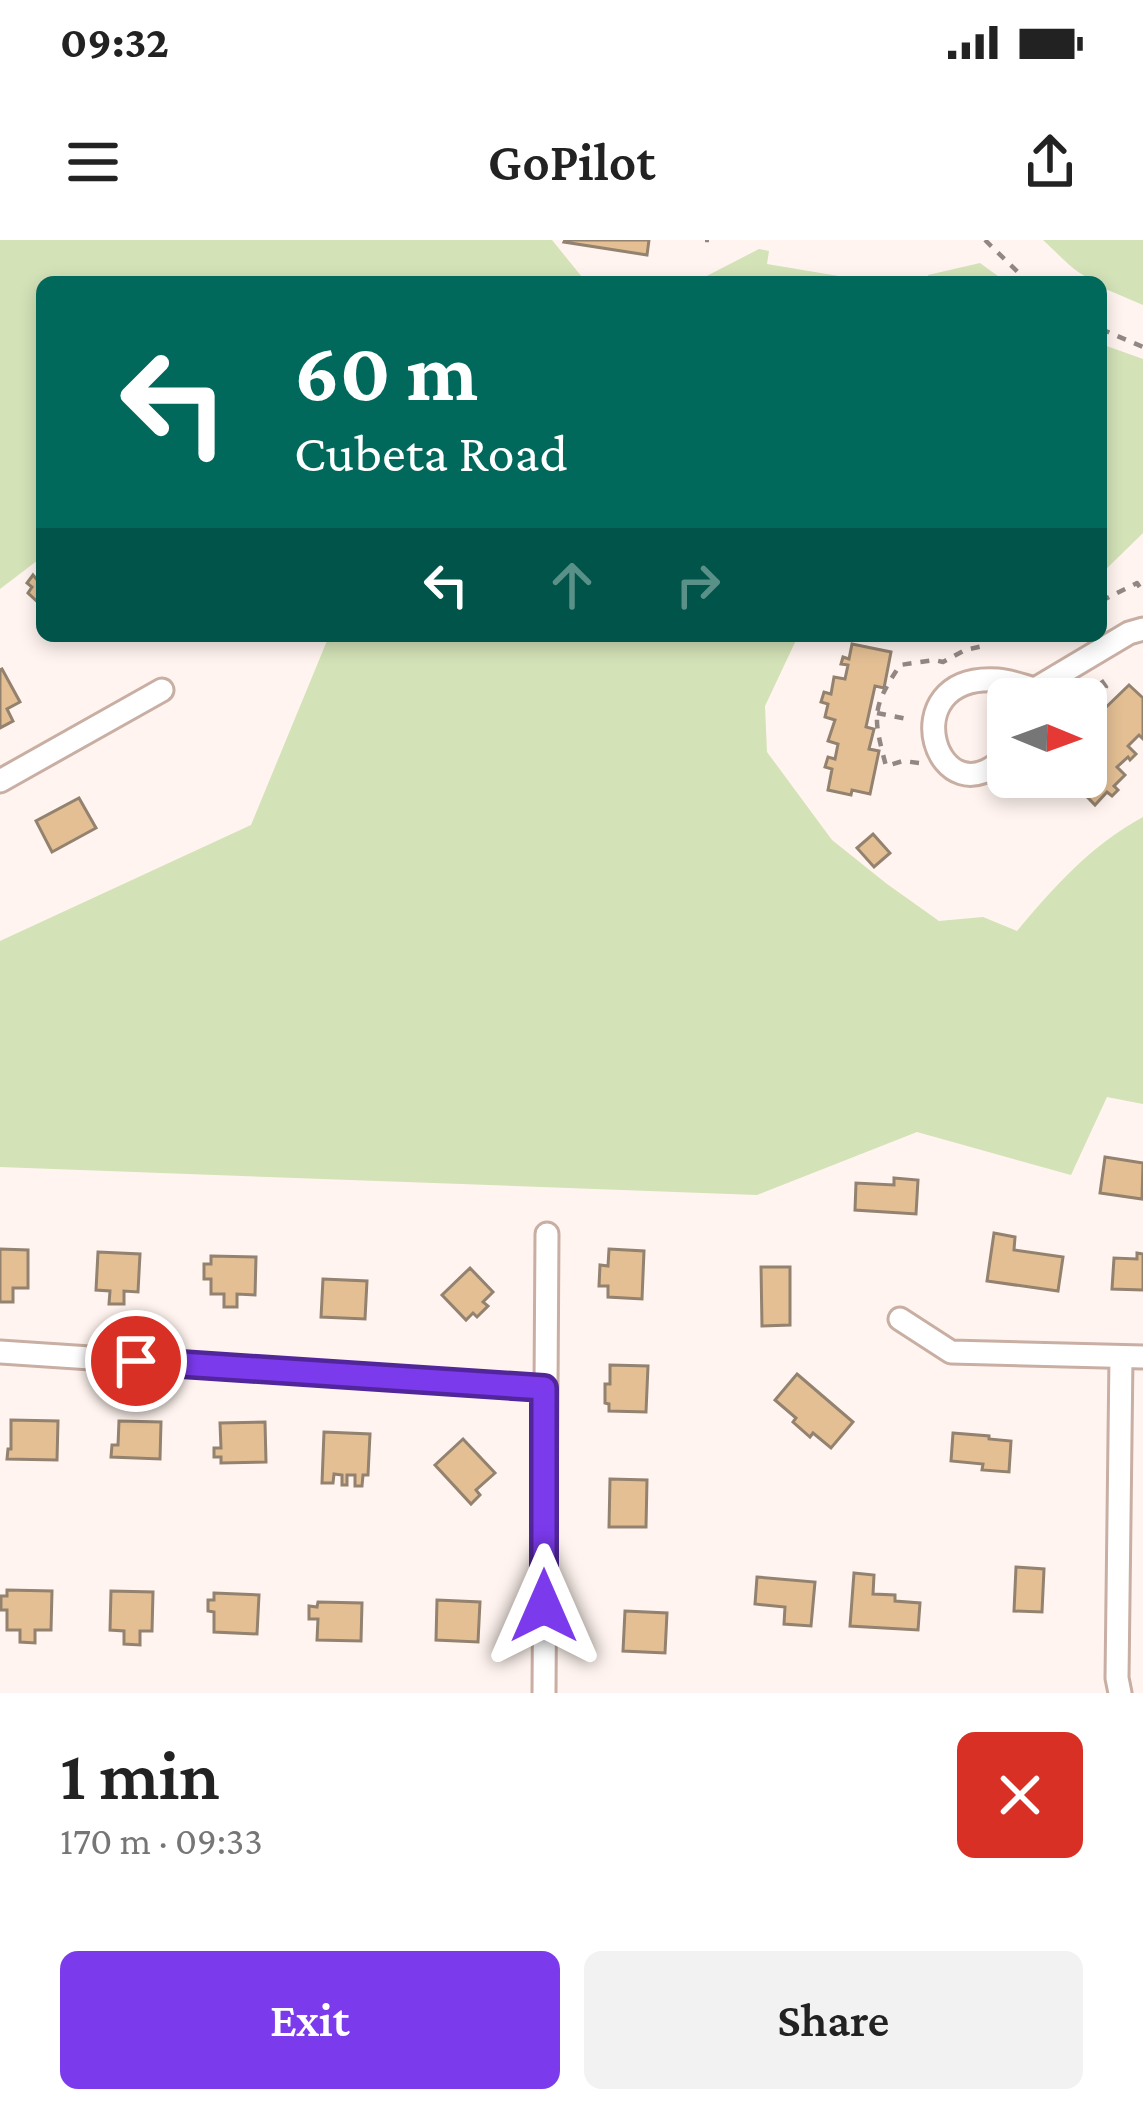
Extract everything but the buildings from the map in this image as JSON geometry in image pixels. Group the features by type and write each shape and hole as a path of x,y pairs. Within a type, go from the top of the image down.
{"street":[{"path":"1056,678 1143,629"},
{"path":"987,681 958,688 947,696 935,714 932,731 937,751 954,769 987,770"},
{"path":"0,781 163,689"},
{"path":"544,1693 547,1234"},
{"path":"900,1319 951,1352 1132,1357 1120,1693"},
{"path":"0,1352 544,1388"}],"path":[{"path":"985,240 1022,276"},
{"path":"1107,332 1143,347"},
{"path":"1107,598 1137,584 1143,592"},
{"path":"967,642 969,649"},
{"path":"934,770 916,761 886,766 878,699 900,665 943,662 988,645"},
{"path":"1088,656 1101,678"},
{"path":"876,712 907,718"}],"green space":[{"path":"0,240 552,240 581,276 36,276 36,562 0,589"},
{"path":"1043,240 1143,240 1143,305 1107,290 1107,276 1077,271"},
{"path":"759,249 769,251 767,264 838,276 707,276"},
{"path":"980,263 998,276 928,276"},
{"path":"1107,346 1143,359 1143,533 1107,568"},
{"path":"327,642 795,642 765,706 767,752 832,840 939,921 983,917 1017,931 1090,854 1143,817 1143,1104 1107,1097 1071,1175 917,1132 757,1195 0,1167 0,941 251,825"}],"route":[{"path":"136,1361 544,1388 544,1606"}]}
